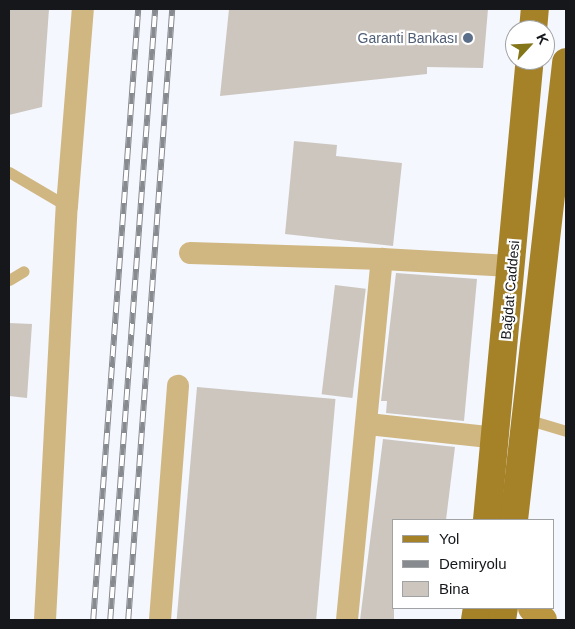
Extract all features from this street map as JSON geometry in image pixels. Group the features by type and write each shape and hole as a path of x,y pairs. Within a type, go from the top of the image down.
{"main road":[{"path":"514,519 561,156 566,62"},
{"name":"Bağdat Caddesi","path":"487,519 513,266 529,70"}],"street":[{"path":"45,620 67,206 83,9"},
{"path":"190,253 382,259 513,266"},
{"path":"347,620 368,424 382,259"},
{"path":"160,620 178,386"},
{"path":"368,424 496,438"},
{"path":"533,609 543,620"}],"lane":[{"path":"9,172 67,206"},
{"path":"9,280 24,271"},
{"path":"526,419 566,431"}],"building":[{"path":"9,9 49,9 42,107 9,115"},
{"path":"229,9 488,9 483,68 427,67 427,74 220,96"},
{"path":"294,141 337,145 336,156 402,163 393,246 285,234"},
{"path":"396,273 477,279 464,421 386,413 387,401 381,401"},
{"path":"335,285 366,289 352,398 322,394"},
{"path":"9,323 32,324 27,398 9,396"},
{"path":"197,387 335,399 316,620 177,620"},
{"path":"383,439 455,447 446,519 392,519 392,609 394,609 394,620 360,620"}],"railway":[{"path":"93,620 138,9"},
{"path":"110,620 155,9"},
{"path":"128,620 172,9"}],"place":[{"name":"Garanti Bankası","path":"468,38"}]}
